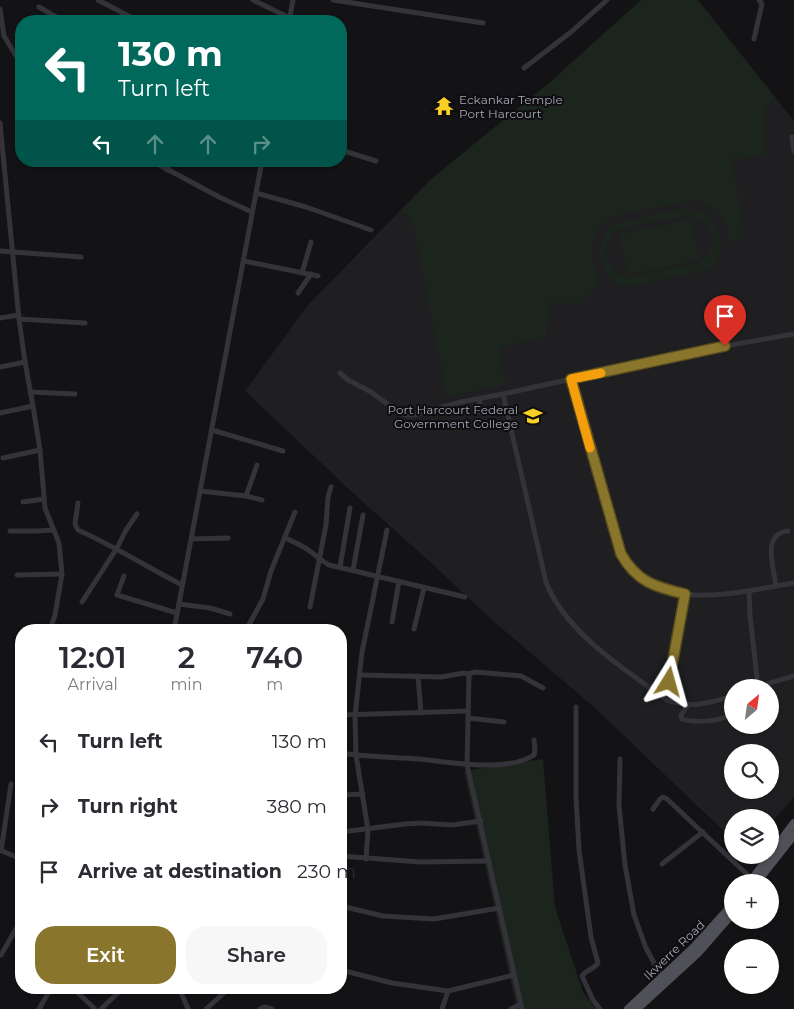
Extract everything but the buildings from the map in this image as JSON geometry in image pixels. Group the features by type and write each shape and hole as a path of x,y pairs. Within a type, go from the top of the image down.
{"main road":[{"path":"758,874 794,823"},
{"path":"759,874 794,835"},
{"name":"Ikwerre Road","path":"628,1009 706,936 724,915"},
{"name":"Ikwerre Road","path":"637,1009 698,953 724,923"}],"street":[{"path":"98,0 127,15"},
{"path":"253,0 280,15"},
{"path":"290,15 293,0"},
{"path":"333,0 484,23"},
{"path":"524,68 571,32 607,0"},
{"path":"754,38 762,4 759,0"},
{"path":"39,7 53,15"},
{"path":"0,9 4,36 15,54"},
{"path":"0,123 19,317 40,450 44,508 60,543 62,574 52,624"},
{"path":"792,137 794,151"},
{"path":"347,152 376,161"},
{"path":"163,167 252,212"},
{"path":"175,624 261,167"},
{"path":"256,193 306,207 371,230"},
{"path":"302,273 311,242"},
{"path":"0,251 81,257"},
{"path":"244,261 318,276"},
{"path":"298,293 311,274"},
{"path":"0,318 19,317 85,322"},
{"path":"340,372 348,380 371,392 405,416 460,402 708,349 794,334"},
{"path":"0,367 25,362"},
{"path":"571,379 621,554 627,564 642,579 657,587 685,594 709,595 749,592 794,583"},
{"path":"30,392 75,394"},
{"path":"504,394 546,582 566,617 603,652 666,700 688,705 705,704 724,698"},
{"path":"479,412 480,398"},
{"path":"0,413 34,406"},
{"path":"212,430 282,451"},
{"path":"3,458 40,450"},
{"path":"246,496 258,465"},
{"path":"310,607 326,526 328,497 331,487"},
{"path":"200,491 246,496 262,500"},
{"path":"23,502 44,500"},
{"path":"78,503 76,527 182,585"},
{"path":"340,567 350,508"},
{"path":"249,624 263,599 271,571 295,512"},
{"path":"82,602 137,514"},
{"path":"353,570 363,515"},
{"path":"10,531 54,530"},
{"path":"366,859 368,830 356,755 356,716 362,652 387,530"},
{"path":"776,586 770,547 777,534 788,531"},
{"path":"191,539 228,538"},
{"path":"285,538 329,565 465,597"},
{"path":"17,574 62,574"},
{"path":"124,576 117,595 177,612"},
{"path":"392,622 399,581"},
{"path":"414,629 424,588"},
{"path":"749,592 756,679"},
{"path":"666,700 685,594"},
{"path":"179,604 210,608 230,614"},
{"path":"360,675 441,677 476,672 521,676 543,688"},
{"path":"467,674 469,683 467,765 522,1006 511,1009"},
{"path":"418,676 421,713"},
{"path":"779,680 794,676"},
{"path":"688,705 681,715 682,719 689,721 724,718"},
{"path":"576,707 576,804 579,850 592,937 598,963 582,976 593,1000 600,1009"},
{"path":"347,715 468,711"},
{"path":"468,718 504,722"},
{"path":"347,754 432,760 467,765 515,762 534,755 534,740"},
{"path":"620,759 619,806 625,865 634,915 646,948 662,978"},
{"path":"11,784 1,850 15,856"},
{"path":"347,795 363,794"},
{"path":"653,809 660,799 663,797 667,799 746,874"},
{"path":"347,832 413,824 452,825 481,821"},
{"path":"662,864 703,832"},
{"path":"347,857 420,862 489,861"},
{"path":"347,907 383,916 434,919 499,908"},
{"path":"1,955 15,930"},
{"path":"347,972 392,983 448,991 514,975"},
{"path":"442,1009 448,991"},
{"path":"39,1009 48,994"},
{"path":"79,994 95,1009"},
{"path":"101,1009 117,994"},
{"path":"182,994 188,1009"},
{"path":"206,1009 224,994"},
{"path":"260,1009 264,1007 272,1009"}],"shaded area":[{"name":"Port Harcourt Federal Government College","path":"641,0 698,0 794,121 794,797 779,814 779,809 724,809 724,831 595,708 491,619 245,391 308,305 430,180 549,83"},
{"path":"641,0 698,0 775,97 765,108 765,155 732,160 745,239 728,241 726,225 721,216 709,206 695,200 609,217 598,231 592,255 600,279 584,303 550,303 546,337 499,348 507,384 447,397 413,223 401,210 430,180 549,83"},
{"path":"683,208 696,210 714,222 720,231 722,240 721,250 716,260 707,270 633,286 618,284 610,278 601,266 599,256 600,246 605,235 611,226","holes":["687,216 696,218 709,227 713,240 708,255 702,262 630,277 621,275 609,263 607,248 615,233 622,228"]},
{"path":"691,219 700,260 628,275 619,234"},
{"path":"543,759 555,907 583,992 596,1009 517,1009 464,771"}],"slow traffic":[{"path":"590,448 571,379 601,373"}],"place":[{"name":"Eckankar Temple Port Harcourt","path":"444,106"},
{"name":"Port Harcourt Federal Government College","path":"533,416"}],"route":[{"path":"669,682 685,594 657,587 642,579 627,564 621,554 571,379 725,346"}]}
